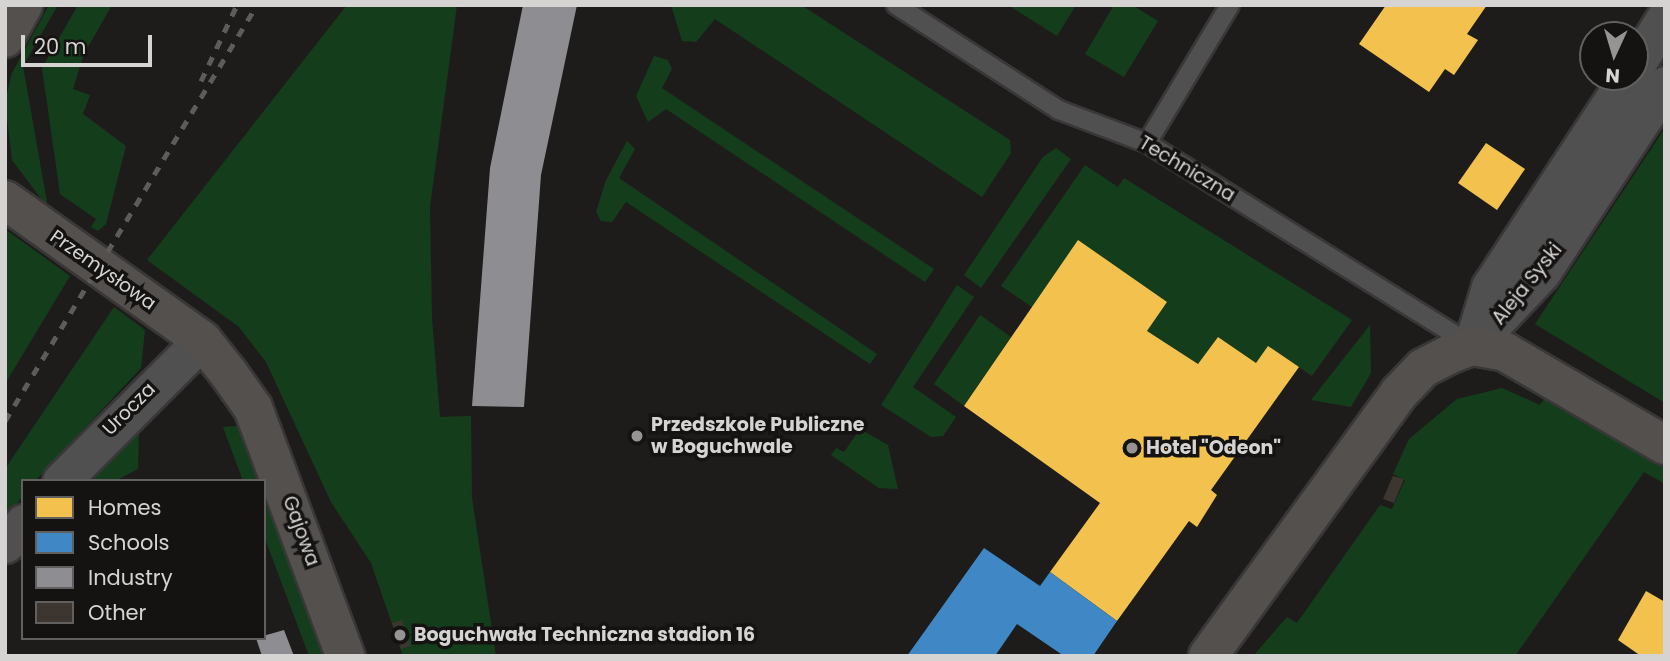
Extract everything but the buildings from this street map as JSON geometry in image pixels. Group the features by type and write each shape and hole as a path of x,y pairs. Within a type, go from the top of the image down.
{"street":[{"path":"1649,44 1665,18"},
{"name":"Aleja Syski","path":"1472,346 1490,287 1613,133 1665,85"},
{"name":"Aleja Syski","path":"1613,133 1624,91"},
{"name":"Przemysłowa","path":"5,200 202,340"},
{"name":"Urocza","path":"63,479 202,340"},
{"name":"Gajowa","path":"202,340 253,408 345,656"},
{"path":"1208,656 1399,393 1423,368 1472,346"},
{"name":"Techniczna","path":"1472,346 1505,352 1547,373 1665,445"},
{"path":"5,544 21,525"}],"lane":[{"name":"Techniczna","path":"896,5 1059,110 1147,143 1472,346"},
{"path":"1147,143 1230,5"}],"green space":[{"path":"49,5 58,5 23,66 48,208 12,160 5,102 12,73"},
{"path":"78,5 112,5 84,54 73,89 90,95 83,114 126,146 106,224 98,231 91,227 96,219 60,194 42,68"},
{"path":"347,5 457,5 430,207 432,318 440,417 471,416 472,498 496,656 403,656 371,563 331,502 266,362 239,327 147,260"},
{"path":"671,5 801,5 1010,140 1011,153 982,197 715,19 696,42 682,41"},
{"path":"1008,5 1076,5 1057,36"},
{"path":"1114,5 1132,5 1158,21 1124,77 1085,54"},
{"path":"654,56 668,60 672,69 662,88 934,269 925,282 666,109 648,122 636,96"},
{"path":"1665,128 1665,403 1535,324"},
{"path":"627,141 635,149 619,178 877,354 870,364 626,202 612,222 601,221 596,212 606,180"},
{"path":"1056,148 1071,159 981,288 964,275 1043,157"},
{"path":"1085,165 1118,187 1124,178 1352,320 1312,376 1269,347 1256,363 1218,337 1198,364 1147,331 1167,302 1032,307 1001,286"},
{"path":"5,229 70,276 5,384"},
{"path":"957,285 974,297 913,387 956,417 943,436 931,437 881,405"},
{"path":"114,307 145,330 141,368 37,479 21,479 21,499 5,519 5,469"},
{"path":"980,315 1011,337 964,406 934,384"},
{"path":"1370,325 1371,373 1351,407 1311,400"},
{"path":"1502,388 1540,405 1548,394 1665,464 1665,484 1644,472 1515,656 1253,656 1287,617 1297,623 1380,505 1392,509 1405,480 1393,474 1409,439 1457,399"},
{"path":"238,426 258,479 242,479 223,427"},
{"path":"139,427 138,469 119,479 80,479"},
{"path":"860,429 888,445 898,489 879,488 831,455 836,448 844,452"},
{"path":"266,501 324,656 309,656 266,541"}],"railway":[{"path":"201,81 237,5"},
{"path":"5,421 257,5"}],"place":[{"name":"Przedszkole Publiczne w Boguchwale","path":"637,436"},
{"name":"Hotel \"Odeon\"","path":"1132,448"},
{"name":"Boguchwała Techniczna stadion 16","path":"400,635"}]}
